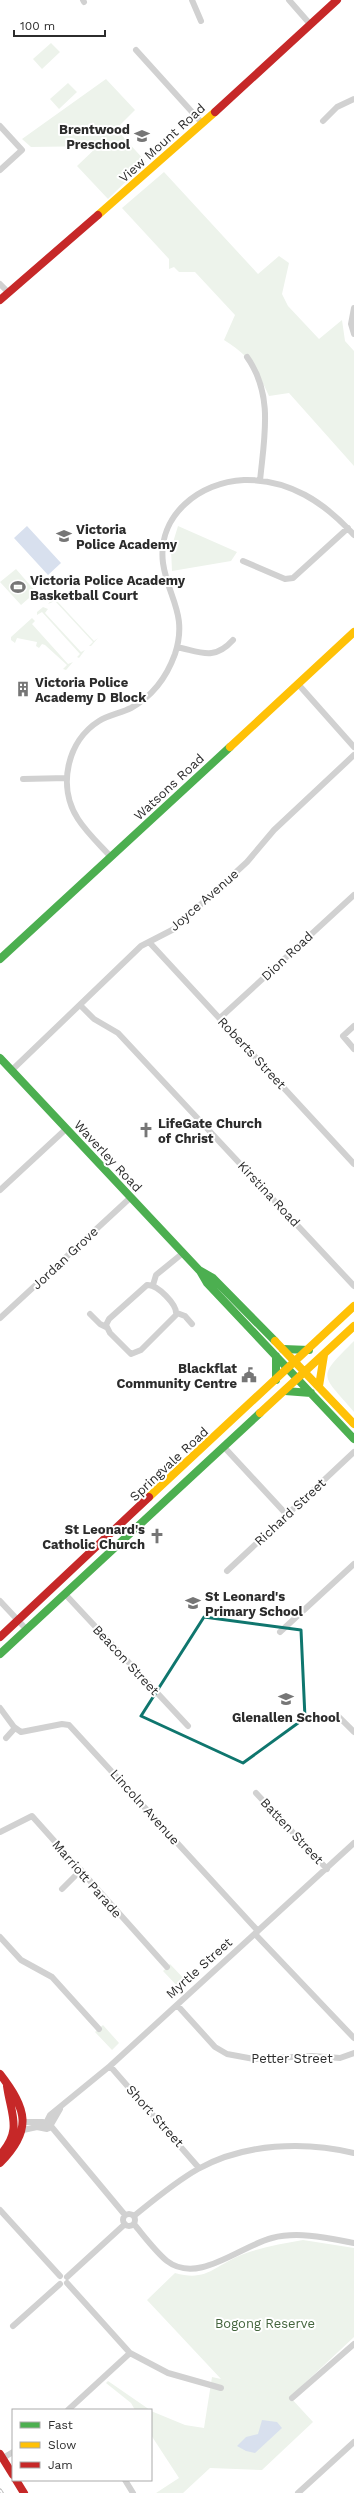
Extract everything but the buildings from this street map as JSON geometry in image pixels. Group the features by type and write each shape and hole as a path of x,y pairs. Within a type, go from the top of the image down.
{"main road":[{"name":"View Mount Road","path":"0,300 152,169 337,0"},
{"name":"Watsons Road","path":"0,959 354,632"},
{"name":"Waverley Road","path":"4,1065 199,1270 207,1283 354,1439"},
{"name":"Waverley Road","path":"199,1270 213,1278 306,1372 354,1424"},
{"name":"Springvale Road","path":"0,1637 296,1362 354,1306"},
{"name":"Springvale Road","path":"0,1654 298,1380 354,1326"},
{"path":"283,1349 308,1350"},
{"path":"319,1386 324,1355"},
{"path":"276,1356 276,1380"},
{"path":"285,1391 311,1393"},
{"path":"177,1473 188,1481"},
{"path":"0,2074 7,2086 14,2116 13,2137 0,2155"},
{"path":"0,2163 15,2148 23,2126 14,2092 7,2086"},
{"path":"1,2456 12,2473"},
{"path":"17,2481 24,2493"}],"street":[{"path":"192,0 201,21"},
{"path":"289,0 310,24"},
{"path":"136,50 202,123"},
{"path":"324,121 337,107 354,99"},
{"path":"0,126 22,150 0,170"},
{"path":"0,284 8,292"},
{"path":"354,308 351,324 354,334"},
{"path":"247,357 258,374 266,403 260,481"},
{"path":"111,857 77,819 70,802 66,778 70,758 86,732 100,721 131,708 153,691 168,670 177,647 178,611 163,561 165,539 172,520 189,499 206,488 236,481 260,481 288,487 314,499 332,512 354,535"},
{"path":"243,561 285,579 293,578 348,528"},
{"path":"177,647 213,654 223,650 233,640"},
{"path":"298,684 354,747"},
{"name":"Joyce Avenue","path":"4,1065 80,1005 141,946 174,929 247,862 274,830 354,755"},
{"path":"23,779 66,778"},
{"name":"Dion Road","path":"220,1018 354,895"},
{"name":"Roberts Street","path":"149,942 354,1164"},
{"name":"Kirstina Road","path":"80,1005 92,1018 118,1033 354,1286"},
{"path":"354,1026 343,1036 354,1049"},
{"path":"0,1190 66,1129"},
{"name":"Jordan Grove","path":"0,1318 130,1198"},
{"path":"153,1286 156,1275 183,1253"},
{"path":"153,1286 175,1308 177,1313 185,1316 192,1324"},
{"path":"106,1327 109,1319 144,1287 153,1286"},
{"path":"90,1314 100,1324 106,1327 125,1350 135,1354 174,1319 177,1313"},
{"path":"224,1447 287,1515"},
{"name":"Richard Street","path":"227,1571 354,1452"},
{"path":"280,1632 354,1564"},
{"name":"Beacon Street","path":"65,1594 188,1726"},
{"path":"0,1601 27,1630"},
{"path":"0,1708 15,1728 6,1738"},
{"path":"339,1717 354,1732"},
{"name":"Lincoln Avenue","path":"15,1728 23,1733 62,1724 69,1725 257,1932 353,2035"},
{"name":"Batten Street","path":"256,1793 327,1869"},
{"name":"Marriott Parade","path":"0,1832 32,1816 167,1967"},
{"name":"Myrtle Street","path":"47,2126 60,2109 110,2066 354,1843"},
{"path":"62,1889 81,1870"},
{"path":"0,1937 21,1960 52,1977 99,2029"},
{"name":"Petter Street","path":"177,2005 215,2047 227,2054 254,2059 273,2056 340,2058 354,2053"},
{"name":"Short Street","path":"110,2066 199,2168"},
{"path":"23,2126 47,2126 125,2215"},
{"path":"134,2216 167,2189 199,2168 248,2152 294,2145 354,2153"},
{"path":"0,2210 60,2276 58,2279 65,2281 130,2353 168,2374 221,2388"},
{"path":"125,2215 129,2214 134,2216"},
{"path":"125,2215 123,2221 125,2224"},
{"path":"134,2216 134,2224 167,2261 189,2269 208,2267 253,2243 274,2237 304,2236 354,2243"},
{"path":"13,2326 65,2281 125,2224 134,2224"},
{"path":"292,2398 354,2344"},
{"path":"71,2409 130,2353"},
{"path":"298,2493 354,2442"},
{"path":"1,2456 12,2452"},
{"path":"126,2481 133,2493"}],"highlighted area":[{"path":"204,1617 301,1630 305,1718 243,1763 141,1716"}],"green space":[{"path":"51,43 60,52 42,69 33,59"},
{"path":"106,79 135,110 116,129 146,162 108,199 77,166 98,146 31,147 22,139"},
{"path":"68,83 77,92 59,109 50,99"},
{"path":"164,172 258,274 279,256 289,263 282,294 288,306 319,339 342,320 345,341 354,351 354,466 289,393 269,396 252,364 241,352 224,340 235,315 195,272 179,272 174,267 169,269 169,259 122,208"},
{"path":"178,526 237,552 231,561 172,571 171,549"},
{"name":"Victoria Police Academy Basketball Court","path":"16,569 36,592 21,605 0,582"},
{"path":"56,595 61,597 57,601 94,641 98,638 91,646 89,646 93,642 55,601 48,604"},
{"path":"43,607 48,609 45,613 81,652 85,650 79,658 77,657 80,654 42,612 37,615 37,612"},
{"path":"32,618 35,621 32,624 68,664 73,662 66,670 63,669 67,665 45,645 42,644 39,648 36,646 37,642 17,638 15,643 11,640 11,637"},
{"path":"354,1341 354,1412 329,1382 327,1376 333,1363"},
{"path":"170,1964 187,1982 180,1989 163,1971"},
{"path":"103,2025 119,2043 112,2050 95,2032"},
{"name":"Bogong Reserve","path":"303,2240 354,2248 354,2337 290,2397 313,2422 262,2470 210,2468 183,2493 156,2493 179,2478 152,2437 152,2411 185,2425 204,2428 212,2377 221,2379 147,2300 175,2273 195,2276 203,2274 210,2272 241,2255 272,2246"},
{"path":"108,2381 149,2409 134,2409 131,2403 106,2383"}],"shaded area":[{"path":"27,526 61,563 48,575 14,538"},
{"path":"262,2420 277,2422 282,2428 255,2453 246,2451 237,2446 246,2437 258,2434"}],"traffic: fast":[{"path":"0,959 230,747"},
{"path":"0,1058 199,1270 213,1278 275,1341"},
{"path":"200,1271 207,1283 354,1439"},
{"path":"283,1349 309,1350"},
{"path":"276,1356 276,1380"},
{"path":"285,1391 311,1393"},
{"path":"0,1654 260,1413"}],"traffic: slow":[{"path":"98,215 215,112"},
{"path":"230,747 354,632"},
{"path":"149,1497 354,1306"},
{"path":"260,1413 354,1326"},
{"path":"275,1341 354,1424"},
{"path":"319,1386 324,1355"}],"traffic: jam":[{"path":"215,112 337,0"},
{"path":"0,300 98,215"},
{"path":"0,1637 149,1497"},
{"path":"0,2074 16,2098 21,2109 22,2119 22,2130 18,2140 11,2151 0,2163"},
{"path":"0,2155 11,2138 14,2122 7,2086"},
{"path":"0,2454 12,2473"},
{"path":"17,2481 24,2493"}],"place":[{"name":"Brentwood Preschool","path":"142,136"},
{"name":"Victoria Police Academy","path":"64,536"},
{"name":"Victoria Police Academy Basketball Court","path":"18,587"},
{"name":"Victoria Police Academy D Block","path":"23,689"},
{"name":"LifeGate Church of Christ","path":"146,1130"},
{"name":"Blackflat Community Centre","path":"249,1375"},
{"name":"St Leonard's Catholic Church","path":"157,1536"},
{"name":"St Leonard's Primary School","path":"193,1603"},
{"name":"Glenallen School","path":"286,1699"}]}
